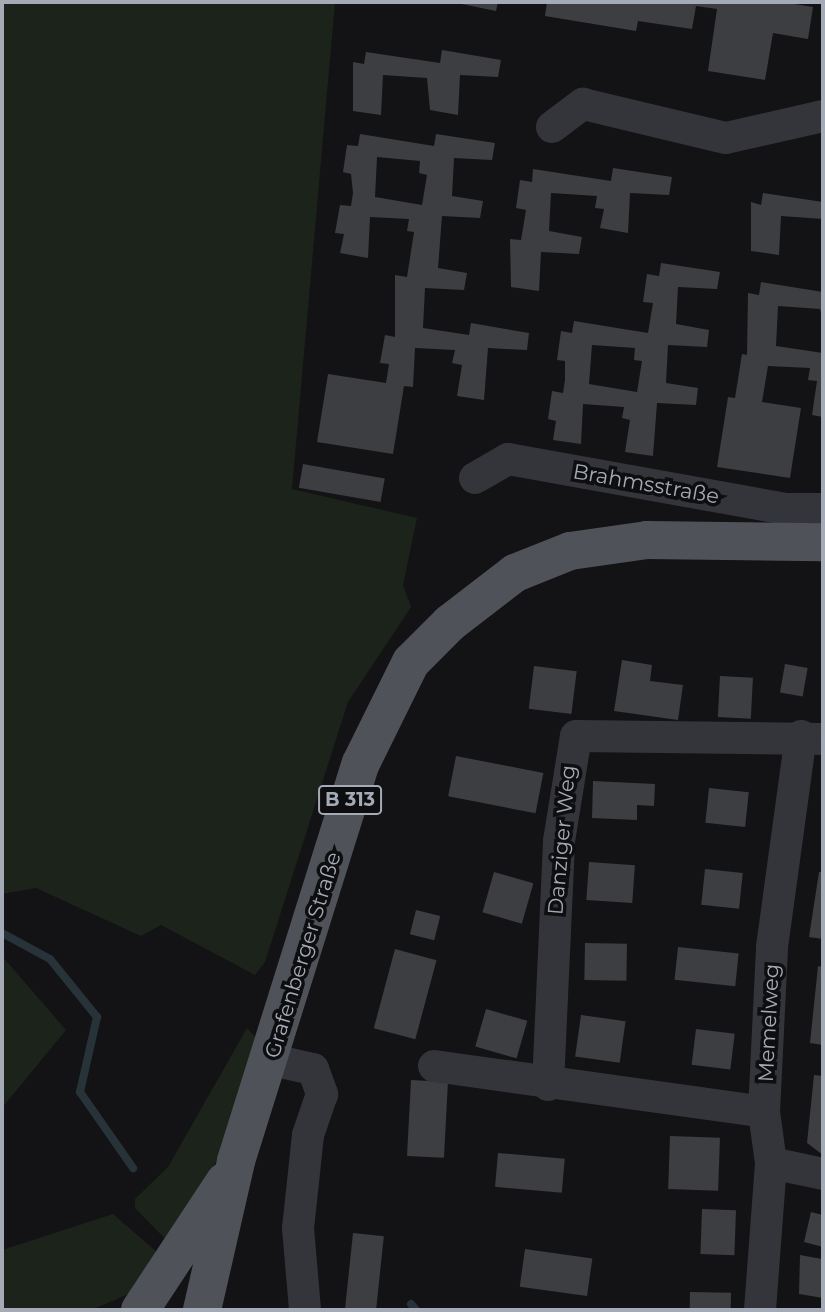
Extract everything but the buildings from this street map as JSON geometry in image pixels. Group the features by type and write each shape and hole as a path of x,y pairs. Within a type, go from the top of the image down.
{"main road":[{"name":"Grafenberger Straße","path":"202,1310 236,1161 272,1060 361,763 411,662 450,622 515,573 570,551 647,540 823,542"},
{"name":"Grafenberger Straße","path":"140,1310 236,1161"}],"street":[{"path":"552,127 583,103 726,138 823,116"},
{"name":"Brahmsstraße","path":"475,478 509,459 785,509 823,509"},
{"name":"Danziger Weg","path":"548,1085 559,841 576,736 812,738"},
{"name":"Memelweg","path":"760,1310 771,1163 764,1112 772,947 812,738"},
{"path":"272,1060 313,1069 322,1094 308,1135 298,1228 305,1310"},
{"path":"434,1066 548,1085 764,1112"},
{"path":"771,1163 823,1174"}],"shaded area":[{"path":"2,2 335,2 292,489 417,518 403,585 411,607 348,702 265,962 255,975 161,925 141,936 36,888 2,894"},
{"path":"2,956 66,1030 2,1108"},
{"path":"247,1028 259,1041 220,1154 172,1246 135,1208 135,1199 168,1167"},
{"path":"113,1214 164,1258 138,1290 91,1310 2,1310 2,1250"}],"waterway":[{"path":"2,933 50,959 97,1017 80,1092 133,1168"},
{"path":"411,1304 416,1310"}]}
